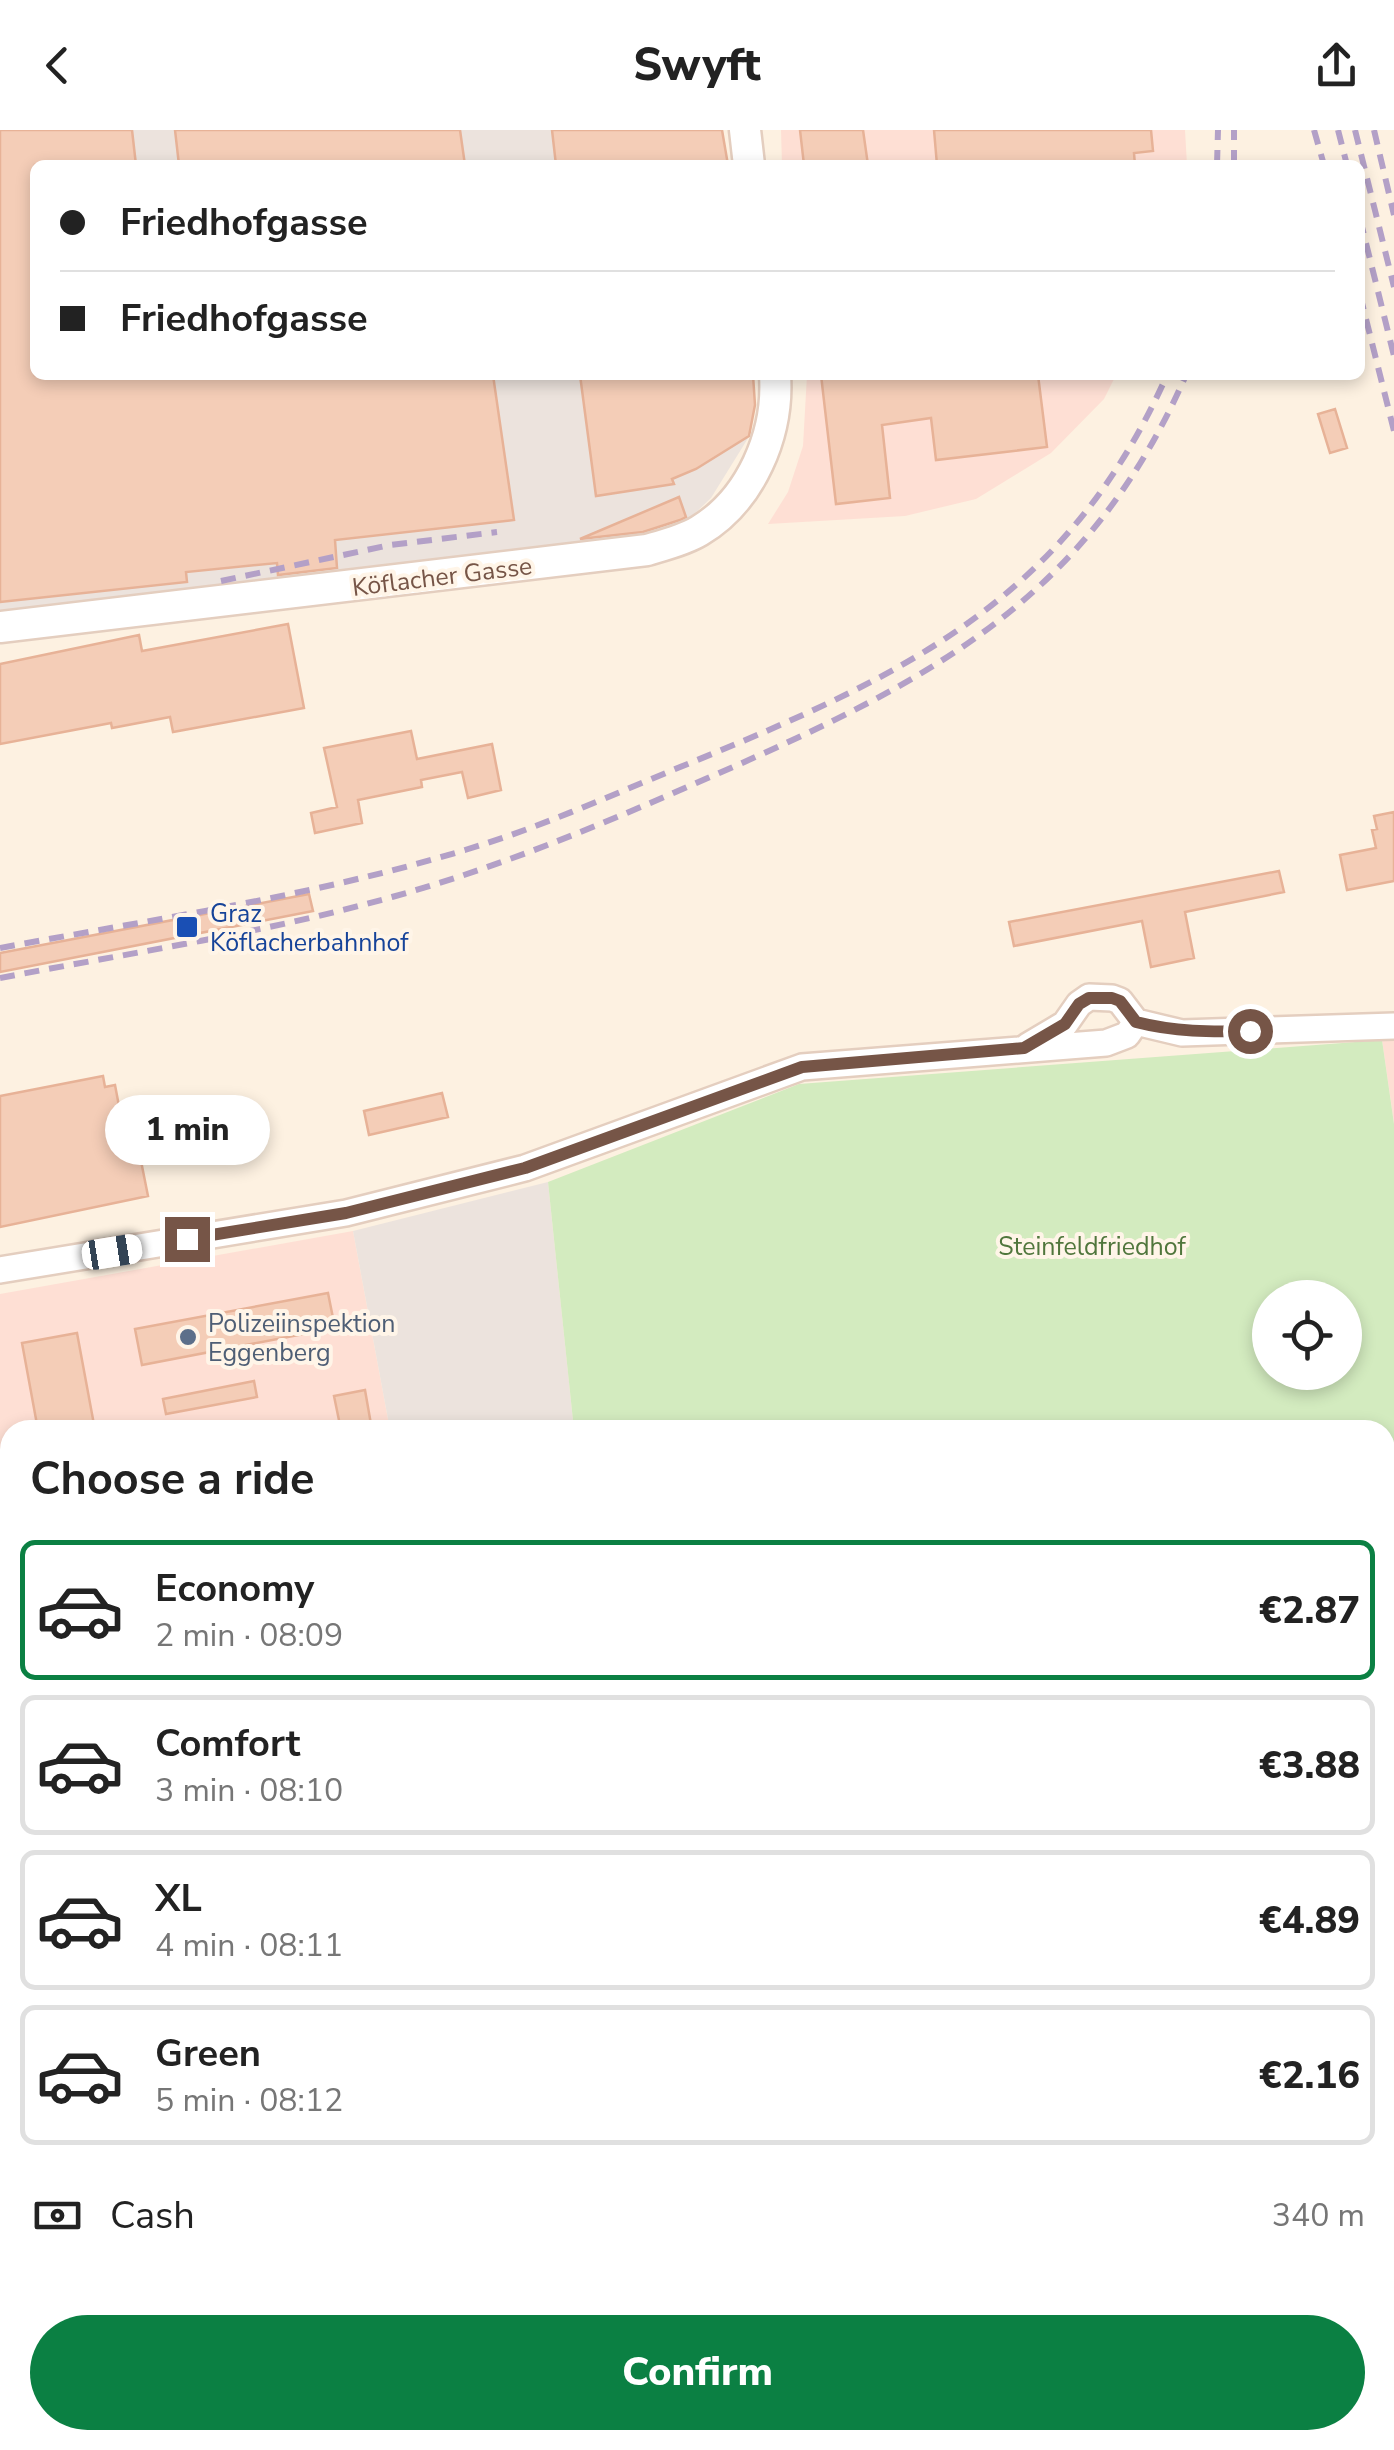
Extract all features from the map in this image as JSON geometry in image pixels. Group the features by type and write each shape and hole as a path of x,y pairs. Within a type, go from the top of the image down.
{"street":[{"path":"745,130 748,160"},
{"name":"Köflacher Gasse","path":"0,628 647,550 696,533 726,509 753,475 772,419 775,380"},
{"path":"1024,1048 1065,1024 1079,1004 1089,998 1112,998 1120,1001 1136,1022 1182,1032 1394,1026"},
{"path":"0,1270 346,1213 525,1168 802,1067 1091,1045 1120,1040 1133,1030 1136,1022"}],"shaded area":[{"path":"0,130 722,130 727,160 30,160 30,380 753,380 755,405 750,435 711,498 688,520 625,546 0,613"},
{"path":"781,130 1185,130 1187,160 782,160"},
{"path":"807,380 1114,380 1104,399 1051,453 976,499 905,516 768,524 788,492 803,446"},
{"path":"1394,1033 1394,1123 1382,1040"},
{"path":"548,1182 573,1420 388,1420 353,1231"},
{"path":"353,1231 388,1420 0,1420 0,1294"}],"green space":[{"name":"Steinfeldfriedhof","path":"1382,1040 1394,1124 1394,1420 573,1420 548,1182 799,1084"}],"building":[{"path":"0,130 132,130 135,160 30,160 30,380 494,380 514,520 335,540 337,568 278,575 277,563 186,572 187,582 0,602"},
{"path":"175,130 460,130 464,160 178,160"},
{"path":"552,130 722,130 727,160 555,160"},
{"path":"800,130 863,130 867,160 803,160"},
{"path":"934,130 1151,130 1153,151 1134,153 1135,160 937,160"},
{"path":"581,380 753,380 755,405 749,436 672,479 674,484 596,496"},
{"path":"822,380 1039,380 1047,447 936,460 931,418 882,425 890,498 836,504"},
{"path":"1335,409 1347,448 1330,453 1318,414"},
{"path":"679,497 686,517 680,520 643,532 580,539"},
{"path":"288,624 304,708 173,732 170,717 112,728 111,723 0,744 0,664 139,635 142,651"},
{"path":"411,731 417,759 492,744 501,790 468,798 462,772 421,780 422,787 358,800 362,823 315,833 311,813 337,807 324,748"},
{"path":"1394,812 1394,881 1347,890 1340,855 1376,848 1374,816"},
{"path":"1279,871 1284,892 1185,912 1194,958 1151,967 1142,921 1014,946 1009,922"},
{"path":"309,894 313,911 0,972 0,953"},
{"path":"103,1076 105,1087 115,1085 129,1159 140,1156 148,1196 0,1227 0,1096"},
{"path":"442,1093 448,1117 369,1135 364,1111"},
{"path":"328,1293 335,1328 142,1365 135,1329"},
{"path":"77,1333 93,1420 36,1420 22,1343"},
{"path":"254,1381 257,1397 166,1414 163,1399"},
{"path":"365,1390 370,1420 339,1420 334,1396"}],"railway":[{"path":"1217,160 1218,130"},
{"path":"1234,130 1234,160"},
{"path":"1314,130 1323,160"},
{"path":"1338,130 1346,160"},
{"path":"1355,130 1362,160"},
{"path":"1374,130 1394,215"},
{"path":"1365,170 1394,287"},
{"path":"1365,239 1394,356"},
{"path":"1365,315 1394,431"},
{"path":"0,948 292,894 465,850 579,809 841,697 909,661 972,620 1029,573 1081,518 1127,453 1164,380"},
{"path":"0,978 197,942 344,910 434,885 637,809 866,704 933,666 994,624 1050,576 1101,519 1146,453 1183,380"},
{"path":"221,581 390,545 497,532"}],"place":[{"name":"Graz Köflacherbahnhof","path":"187,927"},
{"name":"Polizeiinspektion Eggenberg","path":"188,1337"}],"route":[{"path":"187,1239 346,1213 525,1168 802,1067 1024,1048 1065,1024 1079,1004 1099,996 1120,1001 1136,1022 1162,1029 1250,1031"}]}
